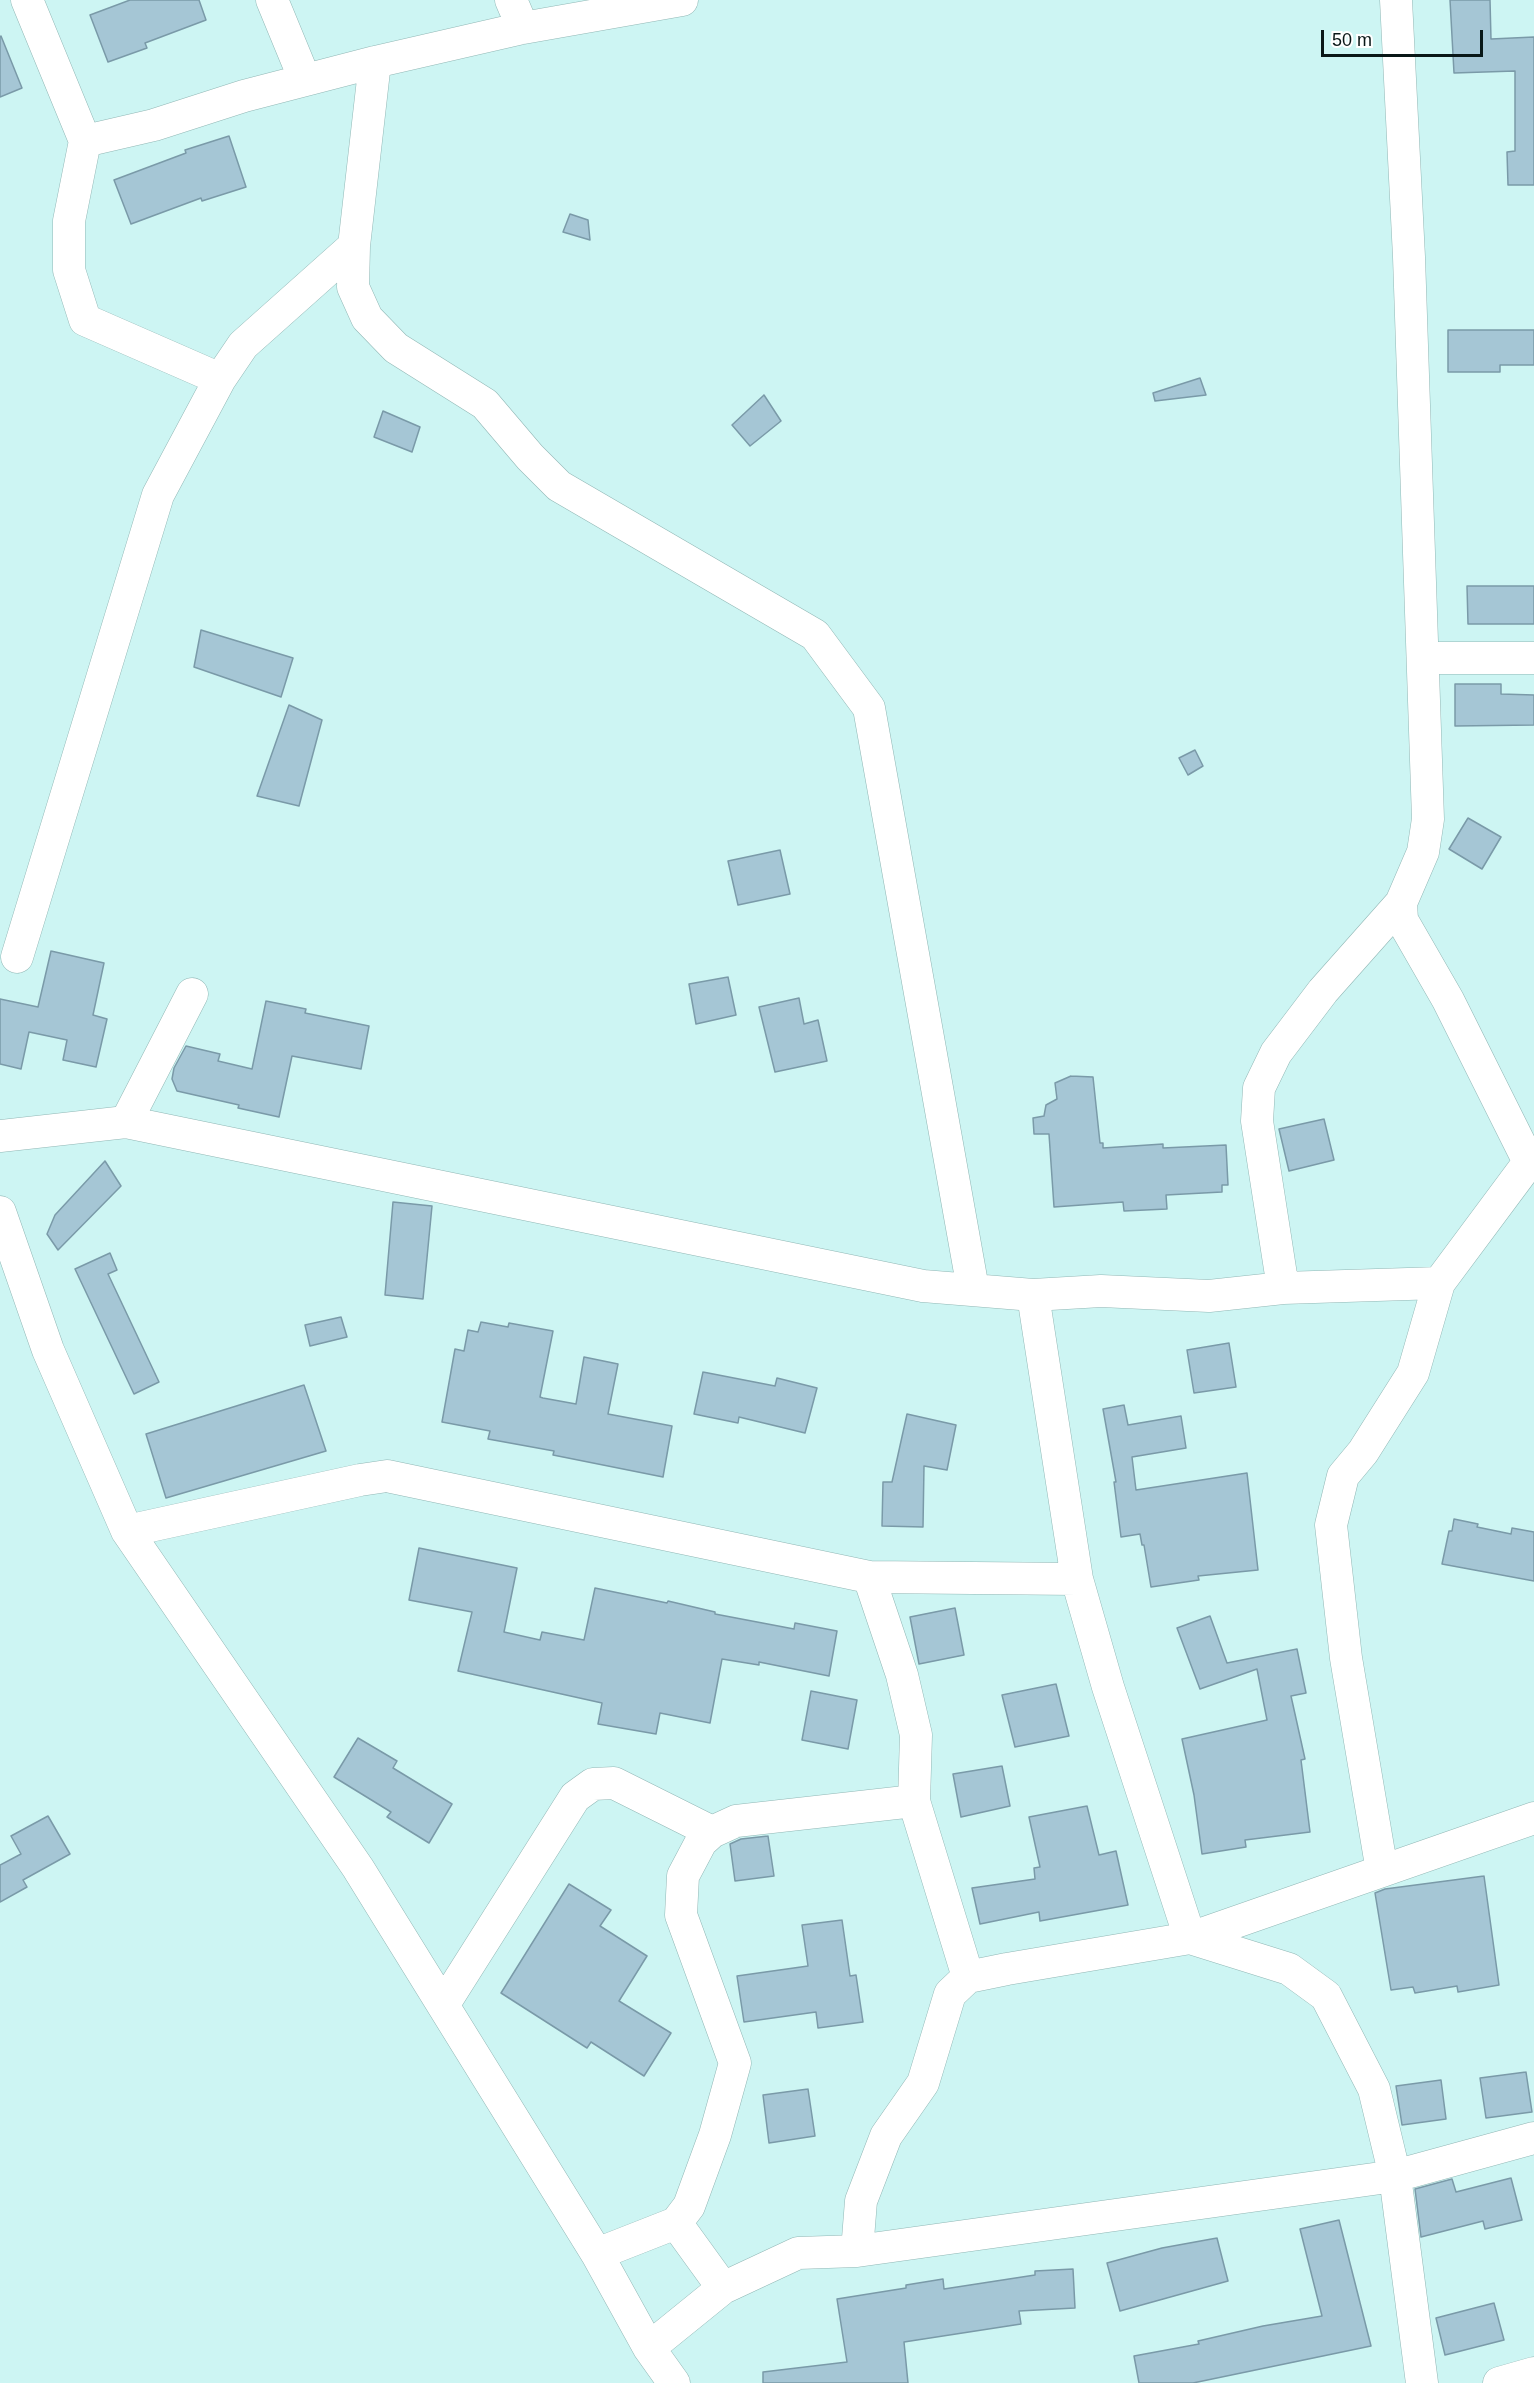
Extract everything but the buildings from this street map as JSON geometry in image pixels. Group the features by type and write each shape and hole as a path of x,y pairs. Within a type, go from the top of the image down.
{"street":[{"path":"27,0 85,141 69,221 69,270 84,320 220,379"},
{"path":"272,0 305,80"},
{"path":"85,141 154,125 244,96 375,62 517,14 682,0"},
{"path":"1283,1288 1257,1121 1259,1088 1276,1053 1323,991 1401,903 1424,852 1428,819 1408,246 1396,0"},
{"path":"375,62 354,246 353,287 366,318 396,348 442,375 485,405 530,457 559,486 815,635 869,708 973,1289"},
{"path":"17,957 158,495 220,379 243,345 354,246"},
{"path":"1424,658 1534,658"},
{"path":"1382,1871 1346,1658 1331,1525 1343,1476 1363,1452 1413,1373 1439,1283 1531,1161 1448,1000 1402,920 1401,903"},
{"path":"126,1122 192,994"},
{"path":"0,1136 126,1122 924,1286 1033,1295 1101,1291 1209,1296 1283,1288 1439,1283"},
{"path":"0,1212 48,1350 127,1531 358,1868 597,2254 649,2348 674,2383"},
{"path":"1033,1295 1077,1579 1108,1687 1191,1938"},
{"path":"127,1531 387,1476 869,1577 1077,1579"},
{"path":"869,1577 902,1675 916,1735 914,1801 968,1977"},
{"path":"444,2004 575,1797 593,1784 614,1783 712,1832"},
{"path":"597,2254 676,2223 689,2206 715,2135 735,2063 681,1915 683,1876 701,1842 712,1832 736,1821 914,1801"},
{"path":"857,2251 861,2201 886,2136 923,2083 950,1994 968,1977 1191,1938 1534,1818"},
{"path":"1191,1938 1289,1969 1326,1996 1374,2090 1395,2176 1422,2383"},
{"path":"649,2348 723,2288 798,2253 857,2251 1395,2176 1534,2138"},
{"path":"676,2223 723,2288"},
{"path":"1499,2383 1534,2373"}]}
